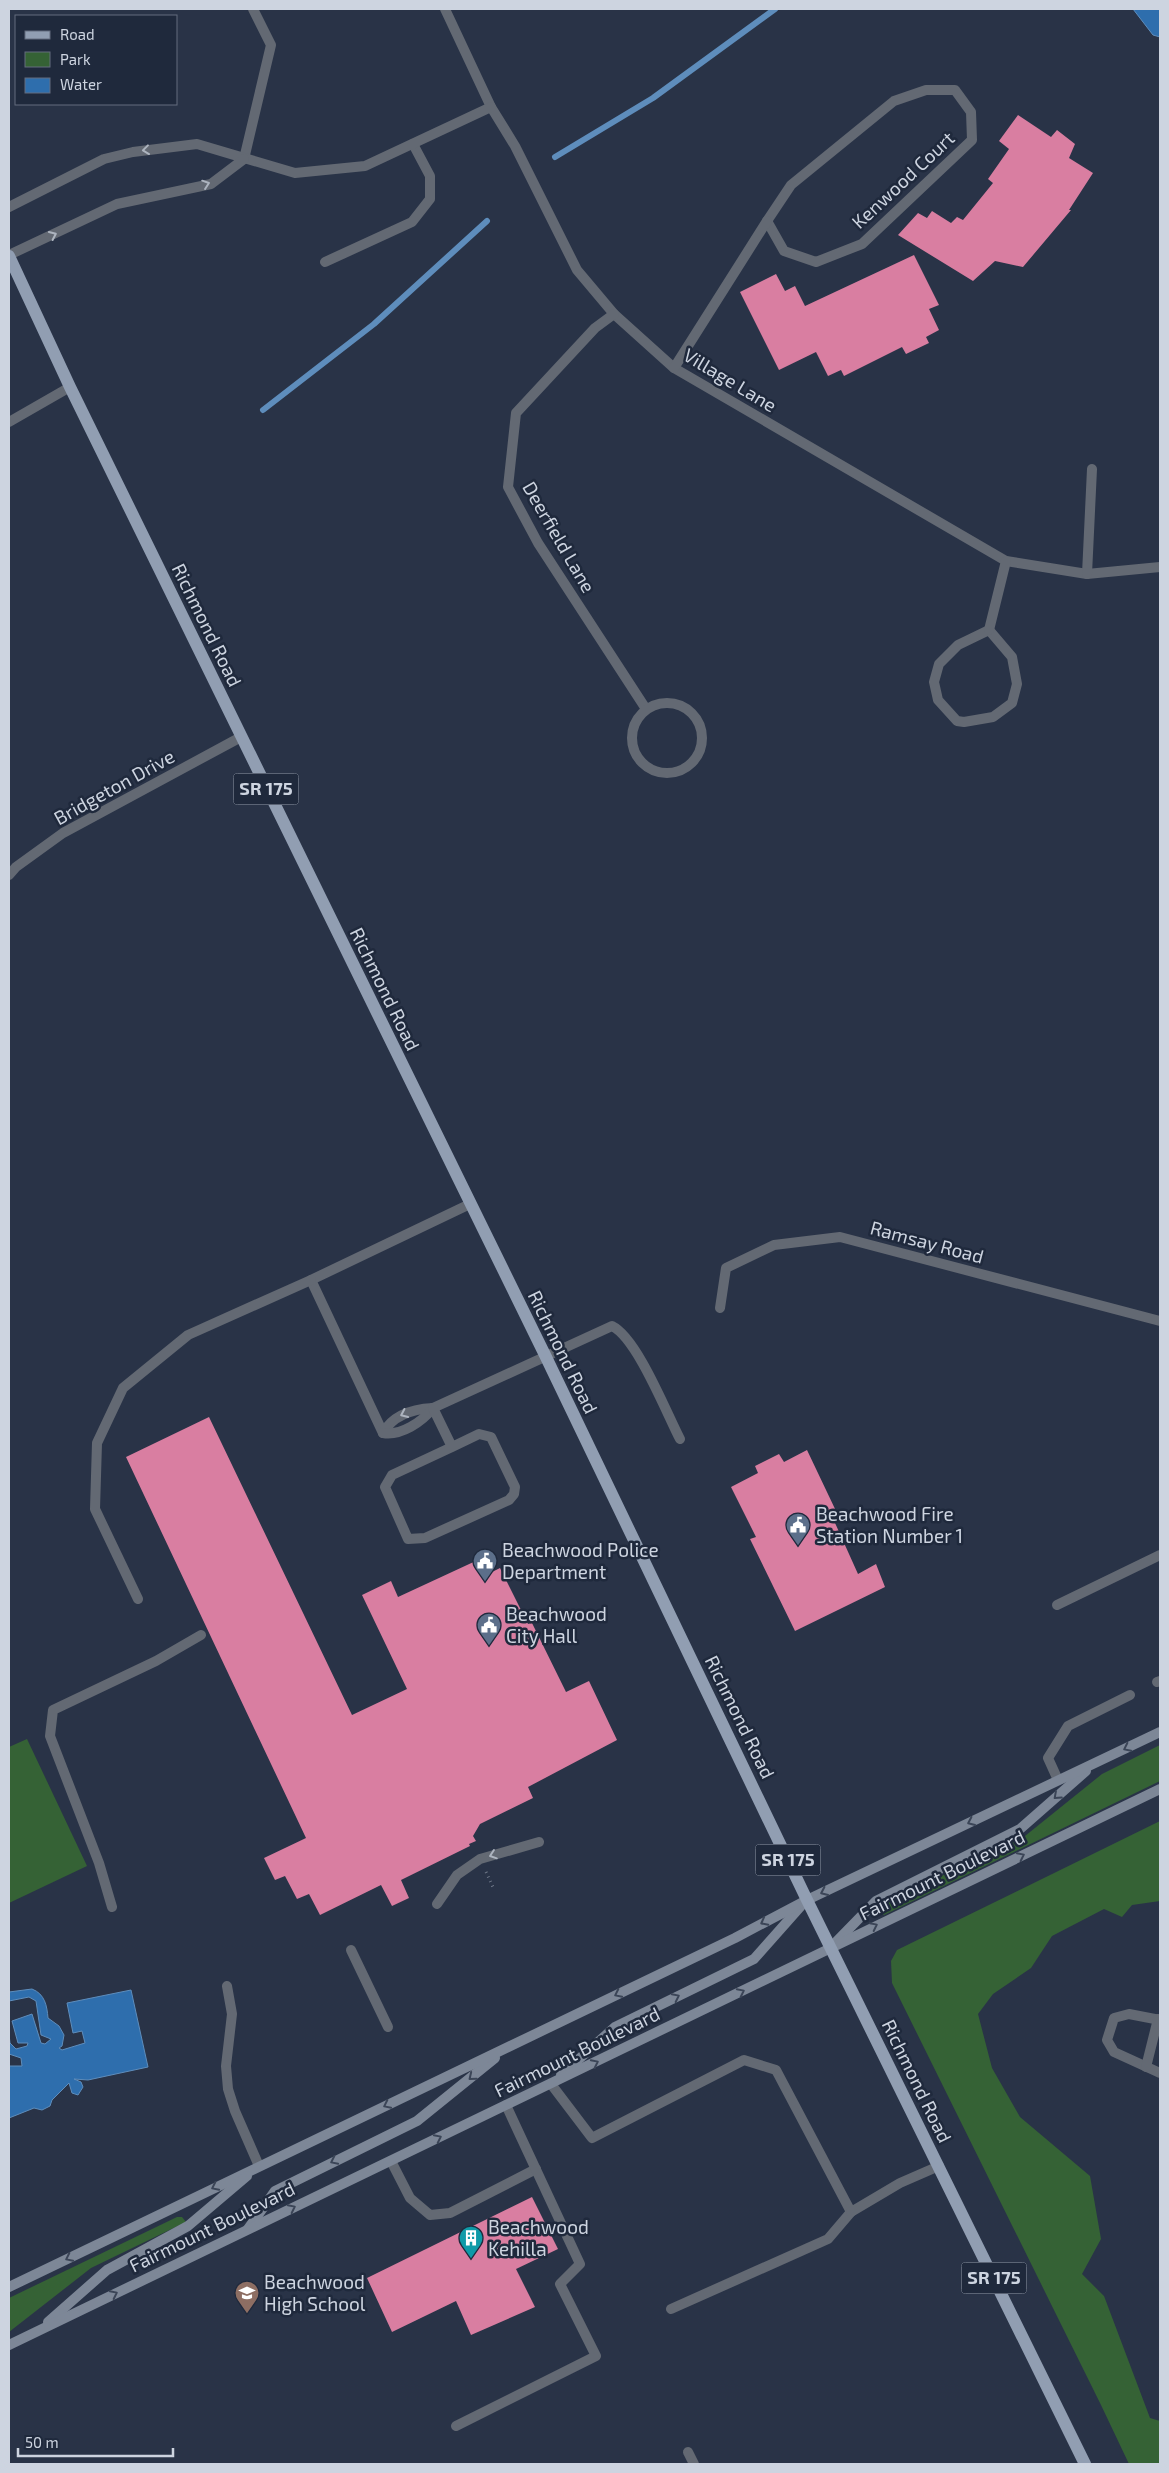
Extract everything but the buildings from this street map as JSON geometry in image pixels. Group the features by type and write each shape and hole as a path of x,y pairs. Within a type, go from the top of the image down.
{"main road":[{"name":"Richmond Road","path":"9,256 70,387 470,1204 807,1900 1085,2464"},
{"name":"Fairmount Boulevard","path":"9,2287 735,1938 807,1900 1160,1732"},
{"path":"830,1947 876,1900 1020,1829 1094,1764"},
{"name":"Fairmount Boulevard","path":"9,2345 1160,1788"},
{"path":"551,2084 615,2027 754,1959 807,1900"},
{"path":"248,2230 275,2191 417,2121 510,2046"},
{"path":"38,2330 107,2270 188,2226 259,2166"}],"street":[{"path":"9,256 117,204 211,184 244,159 271,45 253,9"},
{"name":"Village Lane","path":"444,9 491,107 515,146 577,270 614,314 674,368 1006,561 1087,574 1160,567"},
{"name":"Kenwood Court","path":"674,368 767,221 792,184 894,101 926,90 954,90 971,112 972,140 862,244 816,262 784,251 767,221"},
{"path":"9,207 104,158 133,152 197,144 295,173 365,166 491,107"},
{"path":"325,262 412,222 430,199 430,176 413,144"},
{"name":"Deerfield Lane","path":"614,314 595,328 516,413 508,487 538,543 646,709"},
{"path":"9,422 70,387"},
{"path":"1087,574 1092,469"},
{"path":"989,630 1006,561"},
{"path":"989,630 1012,658 1017,684 1012,703 993,717 964,722 957,721 938,700 934,682 940,664 958,645 989,630"},
{"path":"671,702 681,705 695,715 703,736 697,758 689,766 675,772 662,773 641,762 634,752 632,738 635,723 646,709 657,704 671,702"},
{"name":"Bridgeton Drive","path":"9,875 16,867 63,833 241,737"},
{"path":"138,1599 95,1509 97,1443 123,1388 188,1336 470,1204"},
{"name":"Ramsay Road","path":"720,1308 726,1268 774,1245 840,1237 1160,1321"},
{"path":"311,1280 382,1433 390,1421 416,1408 433,1408 612,1326 620,1330 632,1344 680,1439"},
{"path":"433,1408 452,1447"},
{"path":"479,1434 491,1437 515,1487 514,1494 509,1500 425,1538 408,1538 385,1487 386,1481 392,1475 452,1447 479,1434"},
{"path":"1057,1605 1160,1555"},
{"path":"112,1907 99,1863 50,1736 53,1710 156,1661 201,1635"},
{"path":"1058,1780 1048,1758 1068,1726 1130,1696"},
{"path":"437,1904 457,1875 480,1860 539,1842"},
{"path":"351,1950 388,2027"},
{"path":"227,1986 232,2014 226,2066 228,2089 235,2111 259,2166"},
{"path":"1146,2067 1159,2020 1129,2014 1114,2018 1107,2040 1114,2052 1146,2067 1160,2073"},
{"path":"551,2084 592,2138 744,2060 776,2070 851,2212"},
{"path":"456,2426 596,2356 560,2284 580,2264 506,2106"},
{"path":"391,2161 410,2198 430,2215 450,2213 536,2169"},
{"path":"671,2309 828,2239 851,2212 900,2183 939,2166"},
{"path":"688,2452 694,2464"}],"path":[{"path":"484,1870 493,1887"}],"green space":[{"path":"27,1739 87,1866 9,1903 9,1747"},
{"path":"1160,1745 1160,1781 884,1915 879,1911 881,1905 1025,1836 1102,1774"},
{"path":"1160,1821 1160,1901 1132,1905 1122,1917 1104,1909 1052,1936 1031,1968 993,1994 978,2014 992,2068 1020,2117 1090,2176 1101,2239 1082,2274 1104,2296 1150,2418 1160,2421 1160,2464 1129,2464 892,1983 891,1961 897,1950"},
{"path":"177,2217 182,2217 186,2222 91,2268 9,2332 9,2298"}],"water":[{"path":"1133,9 1160,9 1160,37 1153,35"},
{"path":"32,1989 43,1997 48,2018 59,2026 64,2035 62,2046 59,2048 62,2050 85,2043 82,2031 73,2033 67,2003 131,1990 148,2067 88,2080 74,2079 81,2082 83,2087 78,2095 72,2093 69,2083 52,2100 50,2106 42,2110 34,2108 9,2118 9,2066 22,2066 21,2058 9,2054 9,2034 10,2043 16,2049 27,2046 28,2043 18,2043 12,2021 32,2014 41,2043 45,2044 51,2039 41,2035 36,2001 29,1997 9,2001 9,1992"}],"waterway":[{"path":"555,157 653,98 775,9"},
{"path":"263,410 374,324 487,221"}],"place":[{"name":"Beachwood Fire Station Number 1","path":"798,1546"},
{"name":"Beachwood Police Department","path":"485,1582"},
{"name":"Beachwood City Hall","path":"489,1646"},
{"name":"Beachwood Kehilla","path":"471,2259"},
{"name":"Beachwood High School","path":"247,2314"}]}
